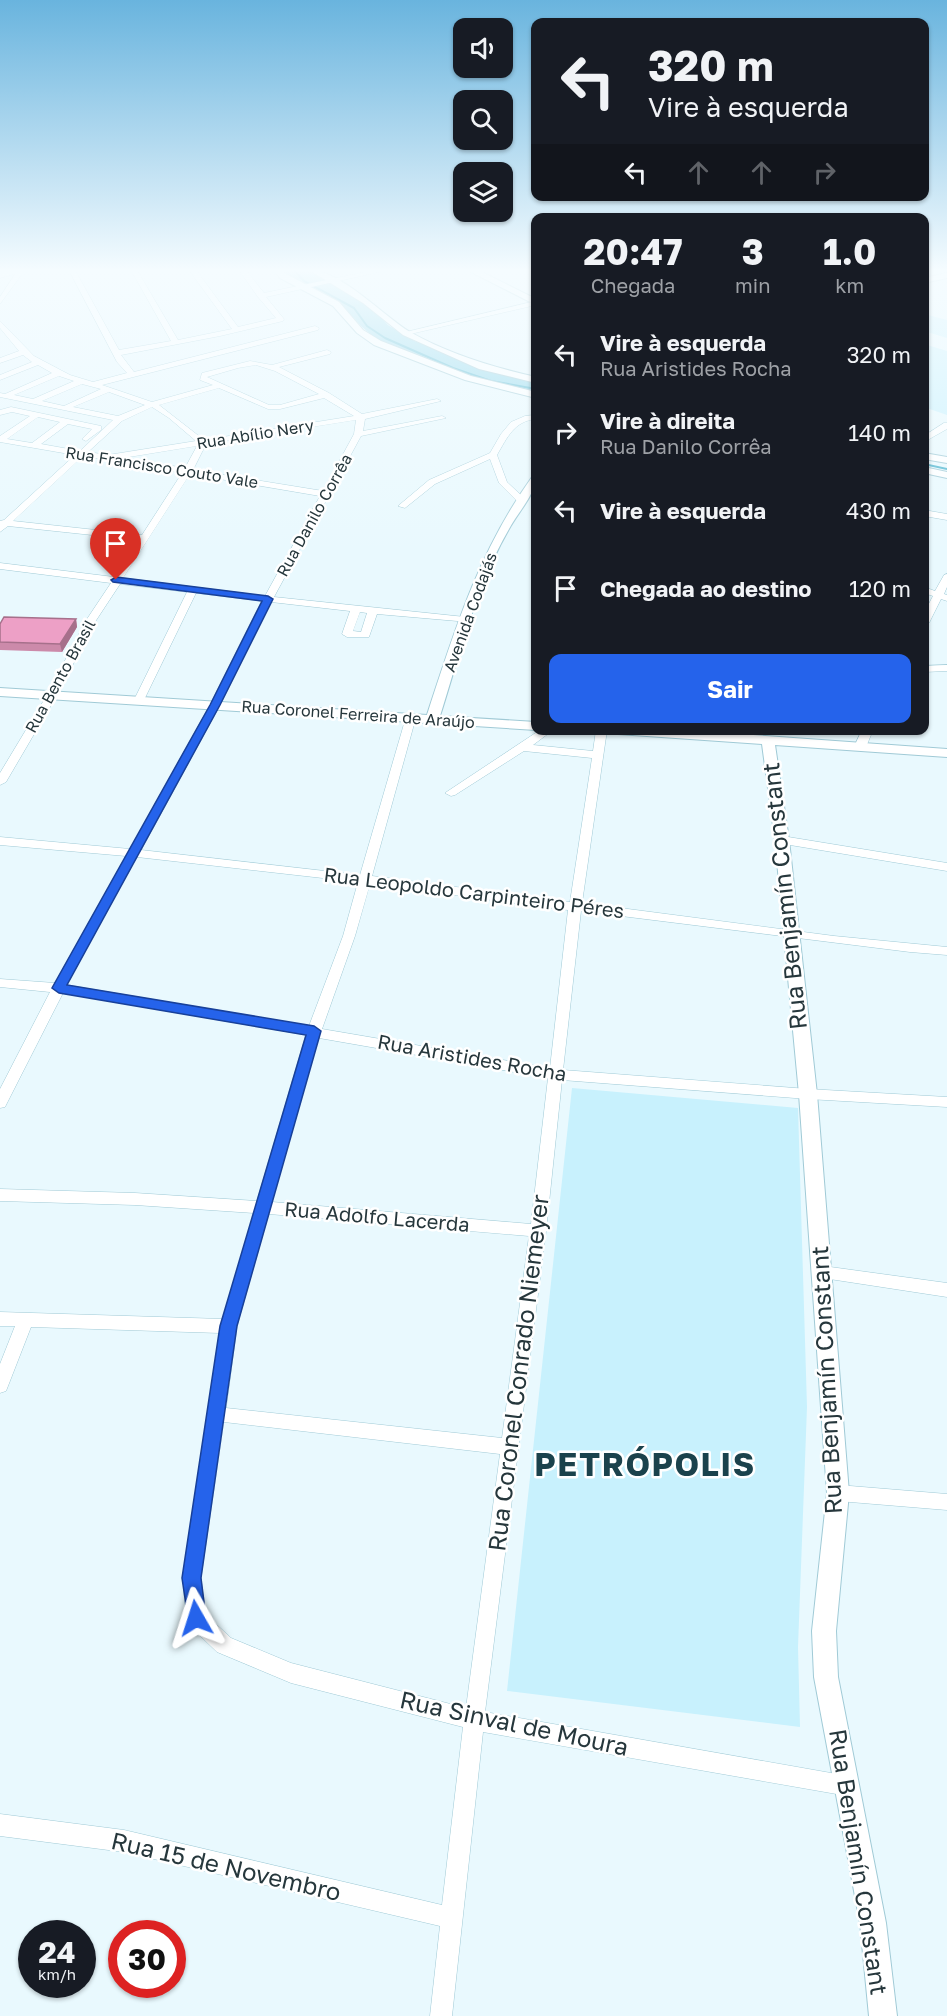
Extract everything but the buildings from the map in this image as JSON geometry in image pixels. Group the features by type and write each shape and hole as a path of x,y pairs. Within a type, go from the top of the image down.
{"street":[{"path":"0,378 33,364"},
{"path":"38,364 58,373 153,404 203,443"},
{"path":"125,364 133,375"},
{"path":"93,384 175,364"},
{"path":"246,364 204,376 204,379 260,405 273,408 326,395"},
{"path":"263,364 326,395 361,417"},
{"path":"273,368 286,364"},
{"path":"428,364 486,385 531,394"},
{"path":"475,364 531,380"},
{"path":"3,395 58,373"},
{"path":"34,402 81,381"},
{"path":"2,525 119,419 153,404 218,386"},
{"path":"65,408 108,389"},
{"path":"3,395 119,419"},
{"name":"Rua Abílio Nery","path":"107,458 361,417 437,401"},
{"path":"3,411 38,414 98,428 71,452"},
{"path":"0,440 38,414"},
{"name":"Rua Danilo Corrêa","path":"0,1103 59,988 215,705 268,599 358,434 361,417"},
{"path":"402,506 432,482 493,454 514,422 531,417"},
{"path":"358,434 442,418"},
{"path":"33,446 68,420"},
{"path":"929,437 947,425"},
{"name":"Rua Francisco Couto Vale","path":"0,440 325,494"},
{"name":"Rua Bento Brasil","path":"0,782 52,695 90,622 188,471 203,443"},
{"path":"493,454 502,483 520,499"},
{"path":"929,457 947,460"},
{"path":"929,471 947,475"},
{"name":"Avenida Codajás","path":"433,718 481,572 520,499 531,485"},
{"path":"929,514 947,517"},
{"path":"2,525 144,538"},
{"path":"0,566 268,599 465,620"},
{"path":"929,616 943,596 947,577"},
{"path":"139,700 193,590"},
{"path":"356,608 347,634 365,635 373,610"},
{"path":"79,622 90,622"},
{"path":"929,669 947,668"},
{"name":"Rua Coronel Ferreira de Araújo","path":"0,692 531,725"},
{"path":"411,717 349,936 314,1031 261,1207 229,1326 216,1414 509,1447"},
{"path":"451,793 540,735"},
{"name":"Rua Coronel Conrado Niemeyer","path":"441,2016 474,1720 538,1232 575,906 601,735"},
{"path":"743,735 947,753"},
{"path":"860,747 866,735"},
{"name":"Rua Benjamín Constant","path":"768,736 782,840 808,1094 838,1492 824,1631 826,1677 873,1923 883,2016"},
{"path":"520,747 598,755"},
{"path":"782,840 947,867"},
{"name":"Rua Leopoldo Carpinteiro Péres","path":"0,841 133,852 365,878 790,934 947,951"},
{"name":"Rua Aristides Rocha","path":"0,982 59,988 555,1074 808,1094 947,1102"},
{"name":"Rua Adolfo Lacerda","path":"0,1195 95,1196 261,1207 538,1232"},
{"path":"823,1272 947,1290"},
{"path":"0,1319 229,1326"},
{"path":"0,1386 25,1321"},
{"name":"Rua Sinval de Moura","path":"216,1414 192,1578 196,1618 224,1645 291,1673 474,1720 848,1786"},
{"path":"838,1492 947,1502"},
{"name":"Rua 15 de Novembro","path":"0,1825 124,1841 451,1918"}],"shaded area":[{"path":"436,364 468,364 482,370 531,382 531,393 488,385"},
{"path":"929,364 947,364 947,415 929,409"},
{"path":"572,1088 798,1108 807,1407 798,1647 800,1727 507,1691"}],"waterway":[{"path":"444,364 491,381 531,388"},
{"path":"929,465 947,469"}],"district":[{"name":"PETRÓPOLIS","path":"645,1465"}],"route":[{"path":"116,580 268,599 215,705 59,988 314,1031 261,1207 229,1326 196,1541 192,1578 196,1618"}]}
